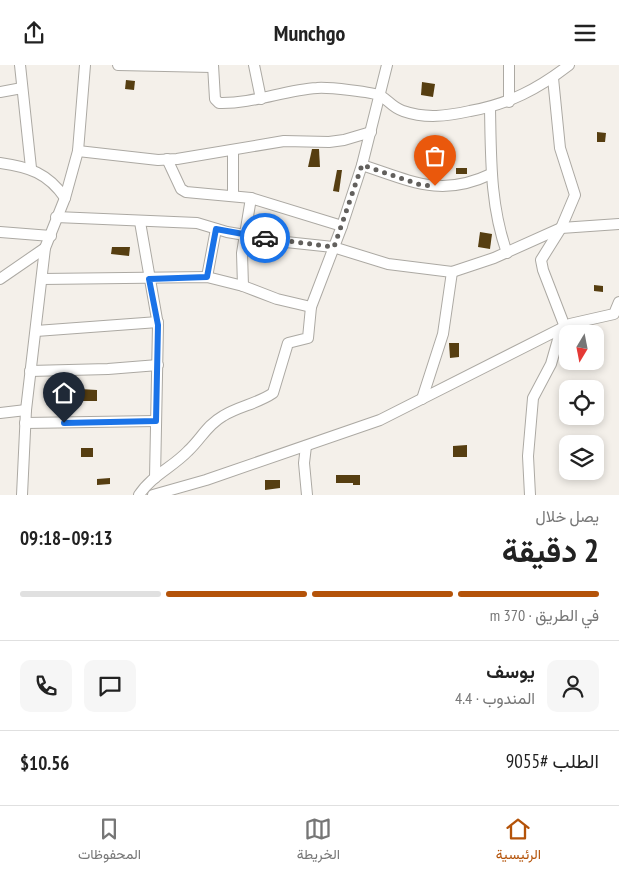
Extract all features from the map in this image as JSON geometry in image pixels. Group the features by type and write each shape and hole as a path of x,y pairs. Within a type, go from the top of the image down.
{"street":[{"path":"20,65 31,168"},
{"path":"22,495 26,410 45,247 65,198 78,151 85,65"},
{"path":"118,65 213,66 217,102 227,103 261,99 317,88 380,96 391,106 401,111 434,117 490,108 509,102 553,78 569,65"},
{"path":"254,65 261,99"},
{"path":"139,495 155,478 189,451 209,426 237,408 255,403 273,393 288,343 308,338 311,307 342,226 362,165 387,65"},
{"path":"509,65 509,102"},
{"path":"553,78 560,148 575,195 561,228 542,260 542,271 562,325"},
{"path":"0,92 22,88"},
{"path":"490,108 491,174 494,208 507,253"},
{"path":"78,151 168,159 298,140 334,141 371,132"},
{"path":"233,150 233,195"},
{"path":"168,159 181,189 186,191 251,198 342,226"},
{"path":"0,163 31,168 44,175 57,186 65,198"},
{"path":"362,165 421,185 448,187 473,183 491,174"},
{"path":"243,286 242,253 251,198"},
{"path":"56,217 140,222 190,222 216,229 286,242 334,247 388,264 452,272 507,253 561,228 619,224"},
{"path":"140,222 158,323 155,478"},
{"path":"207,277 216,229"},
{"path":"0,231 51,236"},
{"path":"0,279 45,247"},
{"path":"422,399 443,334 452,272"},
{"path":"42,279 207,277 243,286 277,299 311,307"},
{"path":"570,325 583,320 614,314 619,302"},
{"path":"36,331 158,323"},
{"path":"153,495 206,481 380,419 559,330"},
{"path":"530,495 528,457 533,398 551,363 559,340"},
{"path":"30,371 108,369 158,365"},
{"path":"0,413 26,410"},
{"path":"25,423 156,421"},
{"path":"306,446 304,463 307,495"}],"building":[{"path":"126,80 135,81 134,90 125,89"},
{"path":"422,82 435,84 433,97 421,95"},
{"path":"597,132 606,133 605,142 597,142"},
{"path":"312,149 319,149 320,167 308,167"},
{"path":"456,168 467,168 467,174 456,174"},
{"path":"337,170 342,170 339,192 333,191"},
{"path":"270,219 278,219 278,231 270,231"},
{"path":"480,232 492,234 490,249 478,247"},
{"path":"112,247 130,247 129,256 111,254"},
{"path":"594,285 603,286 603,292 594,291"},
{"path":"449,343 459,343 459,357 450,358"},
{"path":"80,389 97,390 97,401 80,401"},
{"path":"467,445 467,457 453,457 453,446"},
{"path":"81,448 93,448 93,457 81,457"},
{"path":"336,475 360,475 360,485 336,483"},
{"path":"110,478 110,484 97,485 97,479"},
{"path":"265,480 280,480 280,488 265,490"}],"way so far":[{"path":"265,238 334,247 362,165 421,185 435,186"}],"route":[{"path":"64,423 156,421 158,317 149,279 207,277 216,229 265,238"}]}
